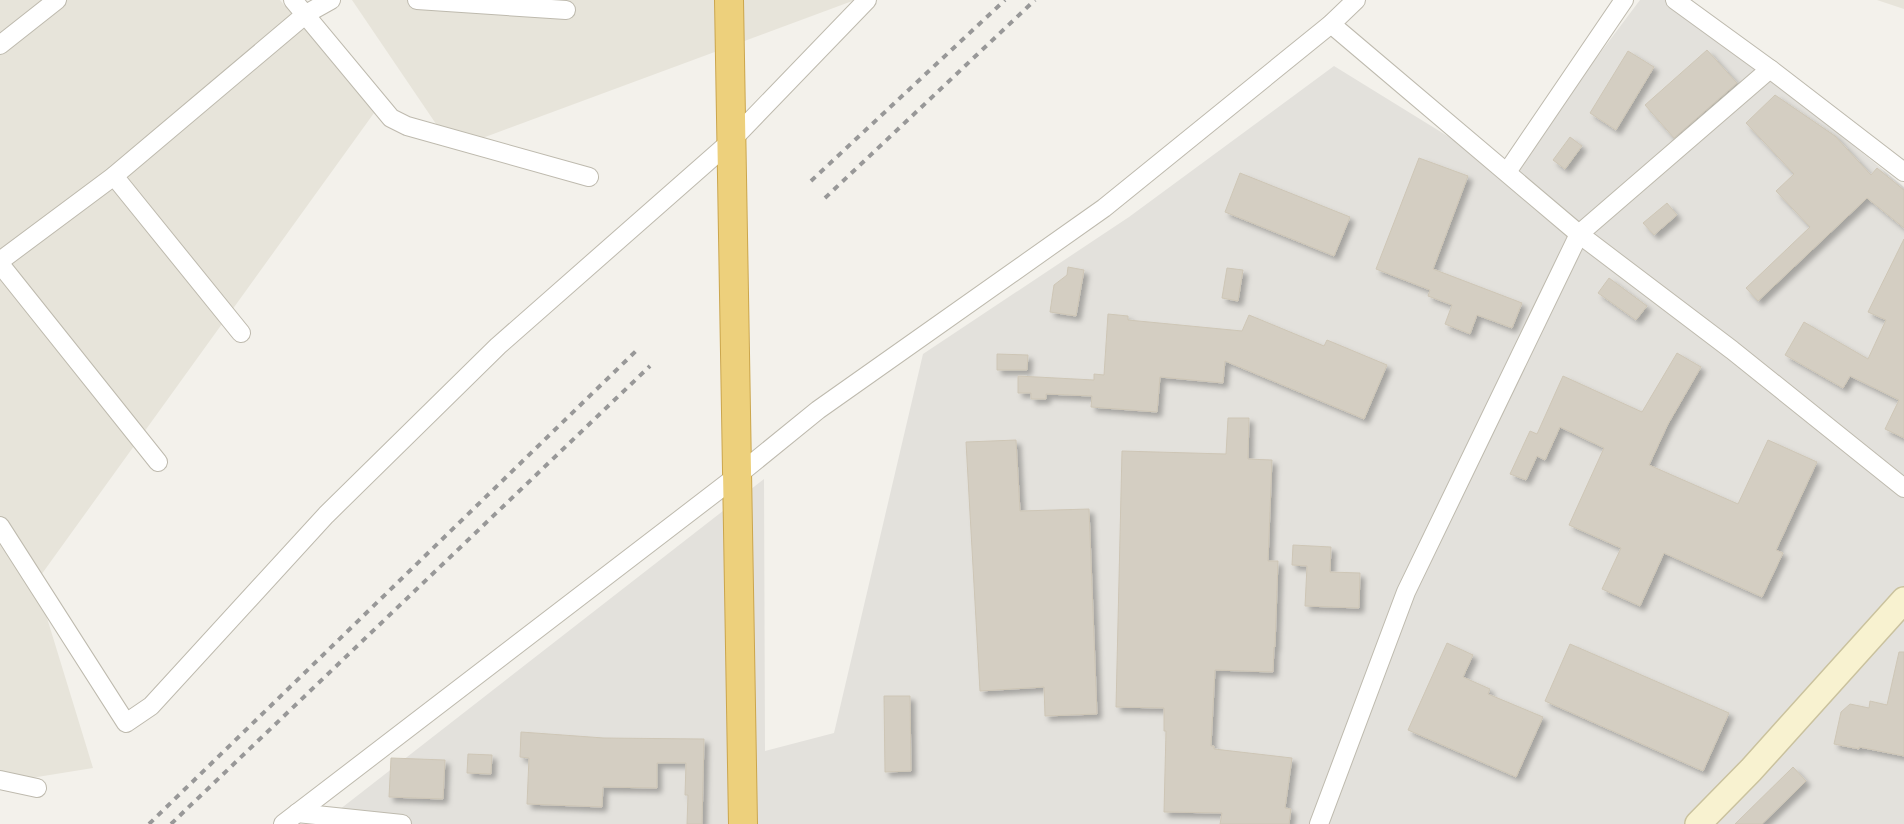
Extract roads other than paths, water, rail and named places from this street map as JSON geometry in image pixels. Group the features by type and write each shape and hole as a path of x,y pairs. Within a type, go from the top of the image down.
{"highway":[{"path":"729,0 743,824"}],"street":[{"path":"0,45 57,0"},
{"path":"293,0 391,118 407,126 589,177"},
{"path":"158,462 0,262 114,176 306,14 331,0"},
{"path":"417,0 566,10"},
{"path":"0,526 126,723 151,706 326,515 498,346 731,141 867,0"},
{"path":"290,819 738,475 818,410 1104,208 1331,24 1356,0"},
{"path":"1507,172 1624,0"},
{"path":"1675,0 1770,69 1904,172"},
{"path":"1331,24 1579,234 1732,350 1904,488"},
{"path":"1319,824 1406,592 1579,234 1770,69"},
{"path":"114,176 241,333"},
{"path":"1698,824 1751,770 1904,600"},
{"path":"0,780 37,788"},
{"path":"290,819 402,824"}],"railway":[{"path":"811,181 1005,0"},
{"path":"825,198 1035,0"},
{"path":"149,824 637,350"},
{"path":"171,824 650,366"}]}
